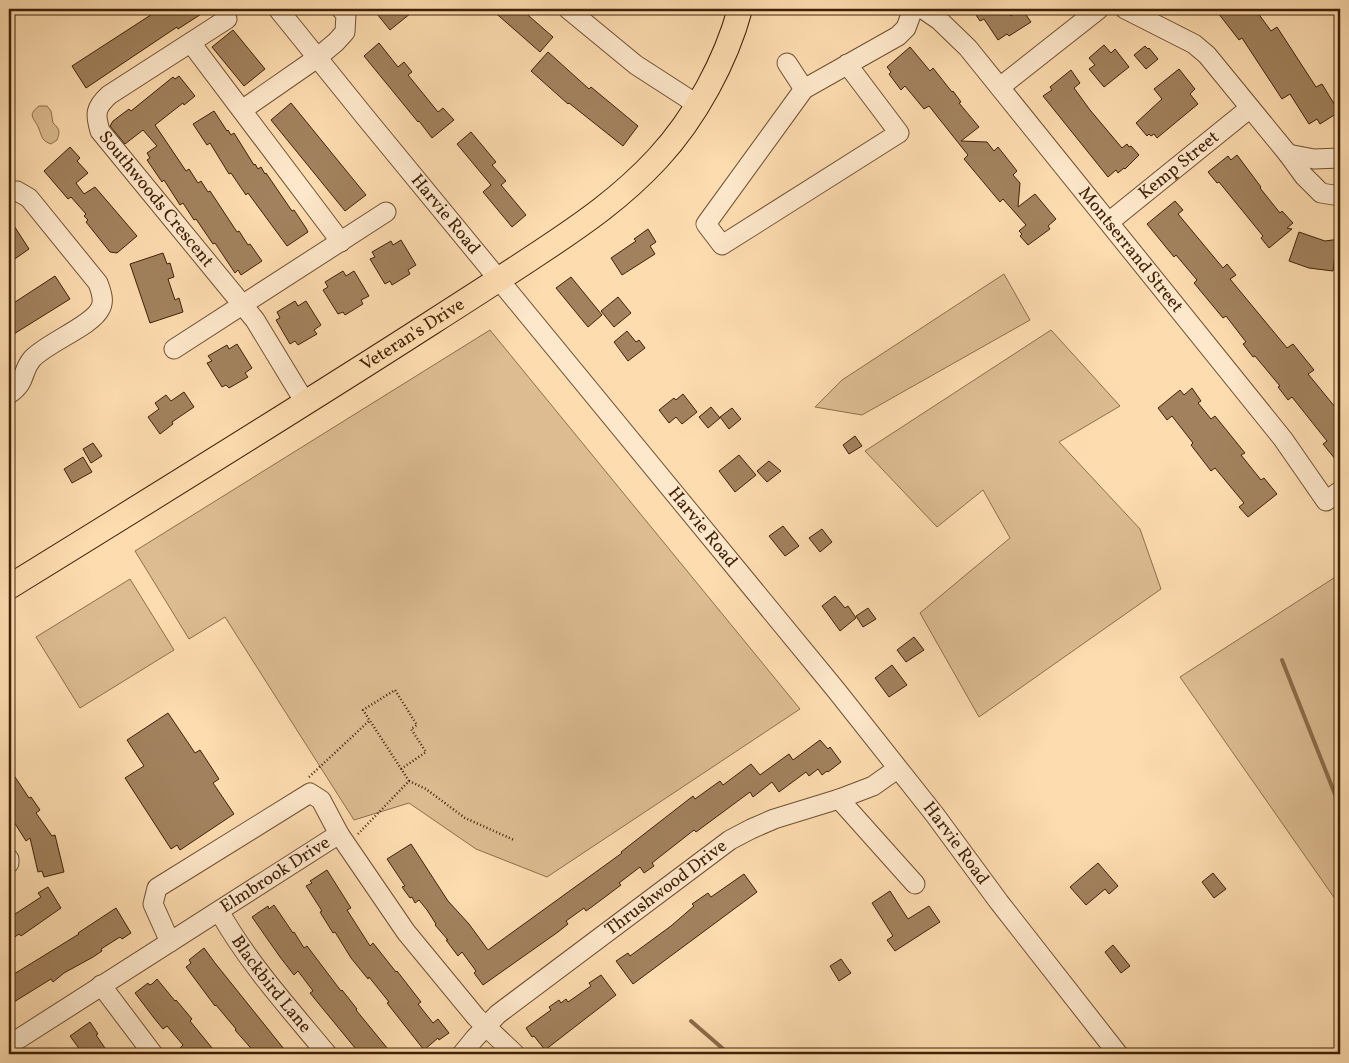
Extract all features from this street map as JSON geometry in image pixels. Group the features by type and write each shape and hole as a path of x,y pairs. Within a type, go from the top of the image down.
{"main road":[{"name":"Veteran's Drive","path":"9,587 306,404 609,206 659,158 684,127 698,105 723,57 735,30 740,9"}],"street":[{"name":"Harvie Road","path":"278,9 836,690 1118,1054"},
{"path":"242,110 317,58 345,32 346,14 341,9"},
{"path":"568,9 636,65 698,105"},
{"path":"847,64 899,133 722,245 706,224 804,88 847,64 898,36 906,28 913,9"},
{"name":"Montserrand Street","path":"923,9 938,20 968,48 1283,439 1333,496"},
{"path":"1000,87 1099,9"},
{"path":"1125,9 1194,44 1207,55 1304,176 1320,193 1340,196"},
{"name":"Southwoods Crescent","path":"227,19 109,95 100,104 96,118 100,131 255,320 306,404"},
{"path":"191,43 341,242"},
{"path":"787,63 804,88"},
{"name":"Kemp Street","path":"1109,222 1250,108"},
{"path":"1288,154 1314,159 1340,158"},
{"path":"9,191 17,191 29,198 98,283 102,296 101,308 94,317 39,352 30,361 22,383 9,394"},
{"path":"174,349 386,212"},
{"name":"Thrushwood Drive","path":"462,1054 498,1014 730,840 774,819 873,786 897,769"},
{"path":"170,942 152,904 156,888 307,788 321,800 343,840"},
{"path":"838,799 916,884"},
{"name":"Elmbrook Drive","path":"9,1045 219,911 343,840 406,932 486,1027 515,1054"},
{"name":"Blackbird Lane","path":"219,911 249,958 327,1054"},
{"path":"101,985 153,1054"}],"path":[{"path":"401,769 426,752 411,729 417,725 395,690 363,710 370,720 401,769 409,781 426,789 465,818 514,840"},
{"path":"307,788 370,720"},
{"path":"343,840 409,781"}],"shaded area":[{"path":"39,106 47,106 51,111 53,123 59,131 57,140 51,144 43,138 32,115"},
{"path":"1004,274 1030,320 862,415 815,407 842,380"},
{"path":"490,330 800,709 547,877 476,849 409,803 354,820 225,617 189,639 135,551"},
{"path":"1051,330 1120,406 1059,442 1140,529 1161,589 979,717 920,613 1010,538 983,490 937,527 865,451"},
{"path":"1340,574 1340,906 1180,677"},
{"path":"130,579 174,650 80,708 36,637"}],"building":[{"path":"160,9 209,9 178,29 177,27 86,88 72,66"},
{"path":"373,9 416,9 390,30"},
{"path":"491,9 521,9 553,37 540,52"},
{"path":"972,9 1006,9 1011,16 1020,10 1022,14 1024,12 1031,22 1009,36 1007,34 998,40 984,19 980,21"},
{"path":"1215,9 1255,9 1271,31 1277,27 1316,87 1322,84 1339,112 1320,124 1317,119 1309,124 1290,94 1282,99 1242,38 1239,40"},
{"path":"233,30 265,69 244,86 212,47"},
{"path":"379,43 398,67 404,62 412,72 408,75 438,112 443,108 454,120 432,138 364,56"},
{"path":"1104,45 1111,53 1115,49 1129,67 1104,87 1089,69 1095,65 1089,58"},
{"path":"1145,46 1158,59 1146,69 1134,55"},
{"path":"910,47 930,71 933,68 953,91 961,102 959,103 979,127 961,141 987,142 994,151 998,147 1017,171 1013,175 1020,183 1018,207 1035,194 1056,219 1048,226 1050,229 1028,245 1020,236 1022,234 1019,231 1026,225 1003,199 1000,202 964,159 968,155 929,106 924,109 905,86 901,90 889,74 891,72 887,67"},
{"path":"548,52 589,89 591,87 638,126 623,146 568,104 531,71"},
{"path":"1179,69 1195,89 1190,94 1198,104 1157,138 1154,134 1147,136 1136,123 1162,99 1154,89"},
{"path":"1071,70 1080,83 1074,88 1090,110 1122,148 1127,144 1139,155 1125,169 1118,173 1116,170 1108,177 1043,96 1052,90 1050,87"},
{"path":"179,76 195,96 155,125 186,171 189,169 198,183 201,181 208,192 210,191 237,232 239,231 262,261 241,275 238,270 235,273 215,243 213,244 183,203 180,205 164,180 162,182 147,160 150,158 147,153 157,146 143,130 125,144 110,126 113,121 129,109 131,111 173,77 175,79"},
{"path":"291,103 366,195 345,211 271,120"},
{"path":"214,111 227,131 231,135 234,133 254,165 258,169 261,167 266,173 306,228 308,232 287,246 248,193 246,195 231,173 229,174 210,143 207,145 193,124"},
{"path":"471,132 496,162 492,165 506,181 501,185 526,215 512,227 483,192 491,185 457,144"},
{"path":"70,147 80,158 77,161 88,173 76,183 84,194 95,187 137,236 117,253 110,252 86,222 88,220 84,216 86,214 71,197 68,199 44,171"},
{"path":"1237,155 1280,213 1282,211 1293,223 1287,228 1292,229 1269,248 1261,238 1263,236 1219,182 1217,183 1208,172 1228,156 1231,160"},
{"path":"1175,201 1183,210 1178,214 1223,268 1227,264 1236,275 1230,279 1287,348 1293,344 1314,370 1308,374 1340,413 1340,465 1323,444 1327,441 1292,397 1288,400 1278,387 1280,386 1243,344 1246,342 1226,316 1223,318 1194,283 1197,280 1176,255 1174,257 1147,224"},
{"path":"9,218 29,249 9,263"},
{"path":"648,229 656,242 650,246 655,254 622,275 611,258 636,241 634,239"},
{"path":"1299,232 1325,241 1340,239 1340,253 1335,255 1333,271 1309,268 1289,261"},
{"path":"401,240 416,265 408,270 410,274 392,285 390,281 385,284 370,259 375,257 372,252 391,241 393,245"},
{"path":"163,253 167,264 170,263 174,277 168,279 175,300 179,298 183,312 150,323 130,264"},
{"path":"343,271 346,276 354,271 369,296 361,300 363,304 345,315 343,312 338,314 323,290 328,287 325,282"},
{"path":"55,276 70,299 9,337 9,306"},
{"path":"571,277 602,315 588,327 556,288"},
{"path":"618,297 631,313 614,327 601,311"},
{"path":"295,301 298,306 306,301 321,325 314,330 317,334 298,345 295,341 290,344 276,320 280,318 277,312"},
{"path":"627,331 636,342 639,340 645,348 628,361 614,342"},
{"path":"237,344 252,368 245,373 248,377 229,388 226,385 222,387 207,363 212,361 208,356 227,345 229,349"},
{"path":"1192,388 1201,401 1198,403 1211,419 1215,416 1245,453 1241,455 1261,480 1264,478 1277,494 1248,517 1239,507 1244,503 1215,468 1211,471 1191,445 1193,443 1172,416 1167,420 1158,408 1180,390 1184,395"},
{"path":"184,392 194,407 172,422 173,424 160,434 148,417 159,409 155,403 166,395 171,401"},
{"path":"683,394 697,412 682,424 676,417 669,423 659,410 674,398 676,400"},
{"path":"711,407 720,418 708,428 699,417"},
{"path":"732,408 741,419 729,429 720,417"},
{"path":"855,436 862,446 849,454 843,445"},
{"path":"93,443 102,456 91,463 83,449"},
{"path":"739,455 756,475 735,492 719,471"},
{"path":"83,457 92,472 72,483 64,469"},
{"path":"769,461 781,471 767,482 757,471"},
{"path":"783,526 799,546 785,556 769,536"},
{"path":"822,529 832,542 820,552 809,538"},
{"path":"835,596 845,608 848,606 856,618 840,631 822,606"},
{"path":"868,608 876,619 863,627 856,616"},
{"path":"914,637 924,650 906,662 897,650"},
{"path":"892,665 907,685 889,697 875,678"},
{"path":"168,713 195,753 200,750 219,779 213,783 234,814 180,850 177,845 171,849 125,778 144,766 127,740"},
{"path":"820,740 828,749 830,747 841,762 828,772 822,775 818,769 809,776 806,772 779,792 772,782 753,797 750,792 696,832 694,830 652,863 654,866 644,873 640,867 619,883 621,885 586,911 584,908 566,921 568,924 558,932 483,985 474,973 476,971 462,952 458,956 419,900 415,903 412,897 410,898 402,887 405,886 387,859 411,844 448,901 469,924 488,950 622,853 693,796 695,799 720,781 723,785 751,764 760,775 789,754 793,760"},
{"path":"9,768 29,798 31,797 40,810 36,813 52,836 55,835 64,872 44,877 42,871 38,872 30,838 26,841 14,822 9,825"},
{"path":"1098,863 1118,886 1109,894 1105,889 1086,905 1070,887"},
{"path":"327,870 351,908 347,910 370,946 373,943 397,971 421,1002 418,1004 433,1023 438,1019 449,1033 439,1040 438,1038 424,1050 387,1003 389,1002 351,958 320,912 322,911 306,886 312,883 310,881"},
{"path":"1213,873 1226,889 1214,898 1202,882"},
{"path":"744,874 757,892 633,984 616,961 628,953 630,956 671,926 694,906 692,904 708,893 711,897"},
{"path":"48,887 61,908 21,936 19,934 9,941 9,918 41,897 38,893"},
{"path":"890,891 908,919 929,906 940,922 895,951 887,940 893,936 872,903"},
{"path":"274,905 304,948 307,946 392,1054 360,1054 310,993 313,991 298,971 294,975 252,917 268,906 269,909"},
{"path":"116,908 131,933 122,939 120,937 101,949 102,951 64,973 53,982 51,979 9,1005 9,979 14,974 79,934"},
{"path":"1113,945 1130,966 1121,973 1105,952"},
{"path":"204,948 288,1054 256,1054 215,1006 186,967 191,963 189,960"},
{"path":"841,959 851,973 839,981 830,966"},
{"path":"601,975 616,995 545,1050 526,1028 551,1010 549,1007 559,1000 561,1003 566,999 568,1002 591,986 589,983"},
{"path":"157,979 192,1019 190,1021 217,1054 185,1054 180,1048 183,1045 167,1026 163,1029 154,1018 135,993 148,983 149,985 152,984"},
{"path":"90,1022 109,1054 83,1054 70,1036"}],"waterway":[{"path":"1282,660 1340,807"},
{"path":"691,1021 729,1054"}]}
